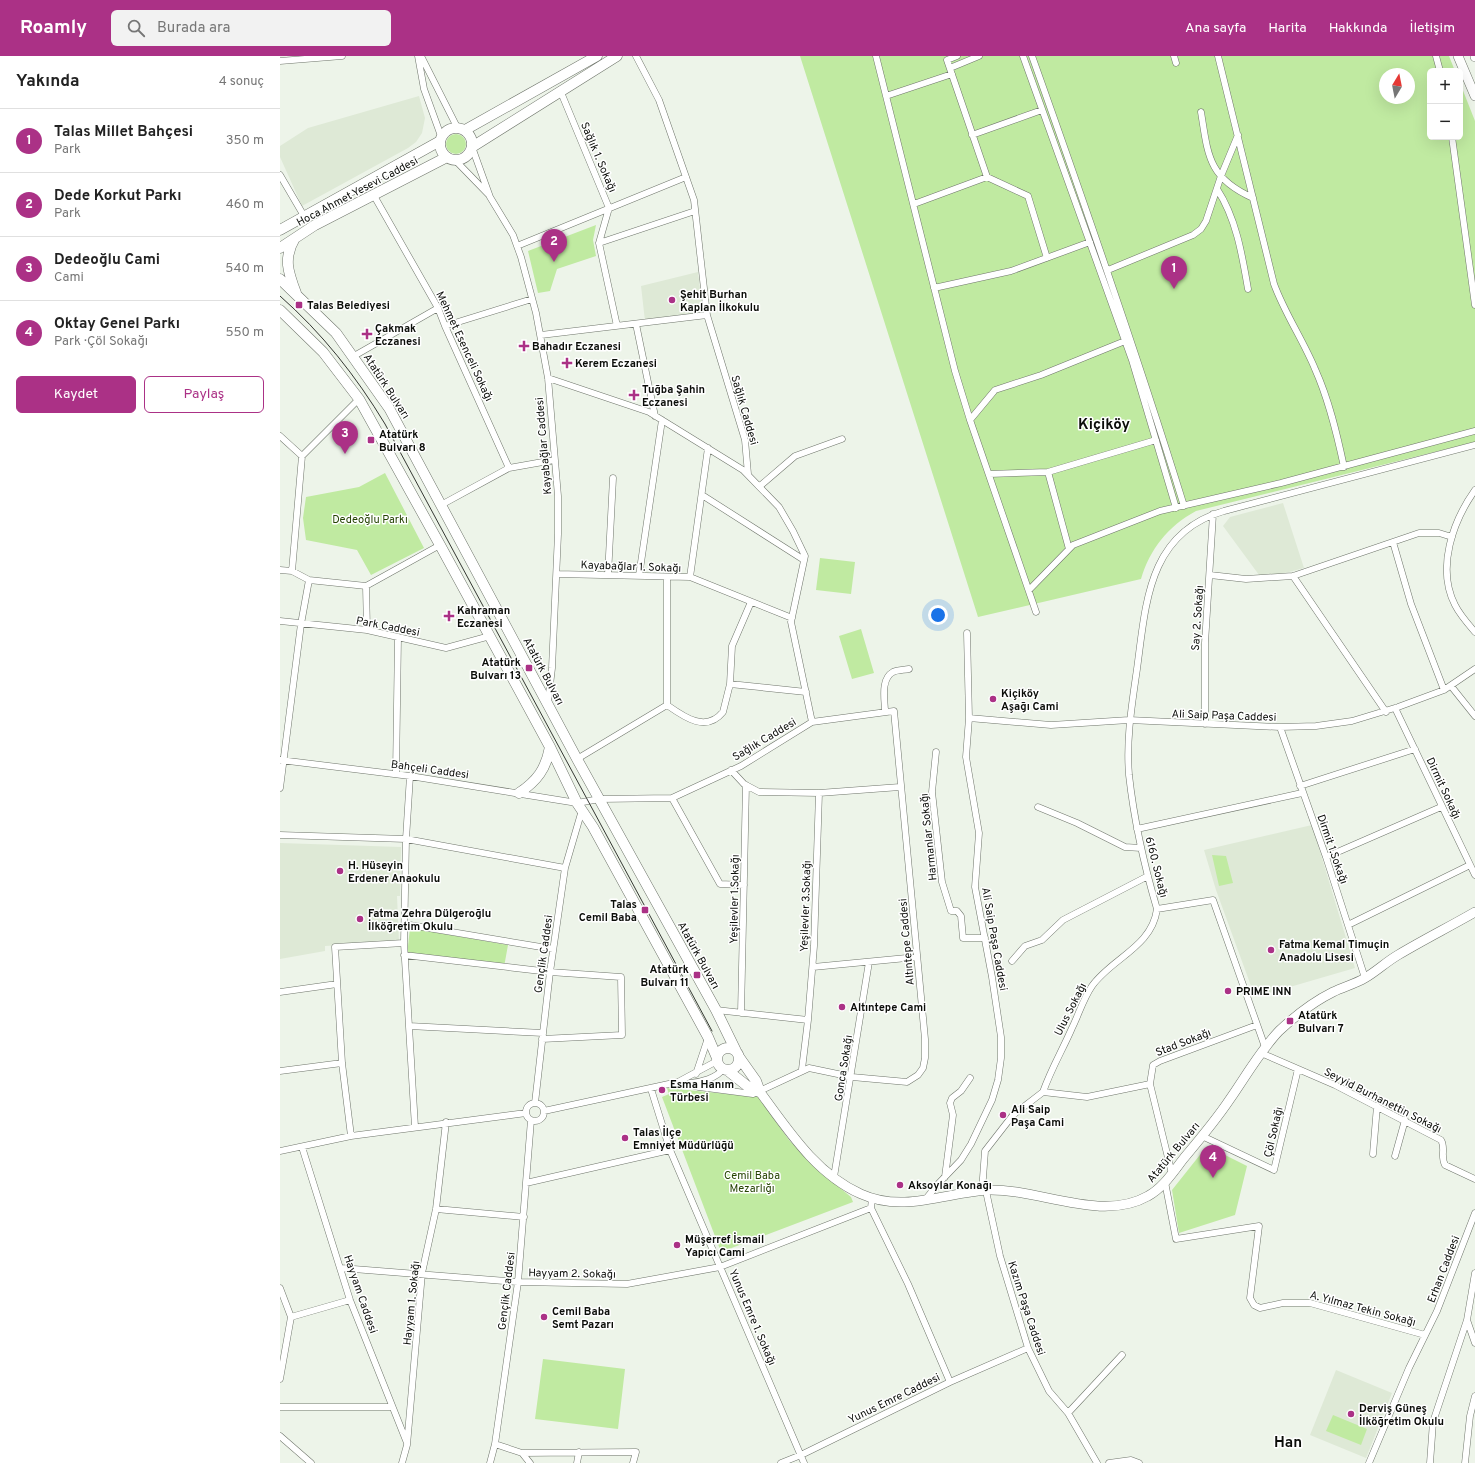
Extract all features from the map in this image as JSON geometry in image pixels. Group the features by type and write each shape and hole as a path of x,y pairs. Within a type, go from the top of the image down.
{"main road":[{"path":"597,56 461,129 448,130 440,139 441,150 451,159 464,158 472,147 560,90 617,56"},
{"path":"1458,56 1475,96"},
{"path":"461,129 471,138 472,147"},
{"name":"Hoca Ahmet Yesevi Caddesi","path":"282,228 440,139"},
{"name":"Hoca Ahmet Yesevi Caddesi","path":"280,248 296,237 373,194 451,159"},
{"path":"296,237 290,246 287,258 287,269 296,294"},
{"name":"Atatürk Bulvarı","path":"280,279 336,333 354,356 389,408 577,759 716,1010 737,1054 756,1081 760,1092 796,1141 834,1177 857,1192 872,1198 897,1202 925,1200 984,1191 1006,1191 1087,1205 1118,1206 1142,1200 1155,1192 1172,1174 1202,1136 1263,1050 1285,1026 1311,1006 1333,992 1475,912"},
{"name":"Atatürk Bulvarı","path":"280,310 323,352 359,399 490,636 580,806 594,828 708,1037 721,1064 751,1089 760,1092"},
{"path":"518,793 531,785 541,774 547,761 550,747"},
{"path":"730,1048 737,1054 736,1067 721,1064 720,1052 724,1049 730,1048"}],"street":[{"path":"280,61 342,56"},
{"path":"419,56 461,129"},
{"path":"419,56 426,94 440,139"},
{"name":"Sağlık Caddesi","path":"580,806 600,799 672,798 731,770 812,722 791,622 805,556 800,543 786,518 760,486 748,474 745,440 707,315 694,200 659,100 636,56"},
{"path":"876,56 947,340 970,420 1036,612"},
{"path":"957,56 947,60 987,177"},
{"path":"886,96 951,71 979,56"},
{"path":"1023,56 1125,341 1176,508"},
{"path":"1032,56 1108,270 1149,393 1184,506"},
{"path":"1174,56 1176,63"},
{"path":"1218,56 1274,284 1284,309 1318,376 1335,430 1344,467"},
{"path":"1436,56 1439,68"},
{"name":"Sağlık 1. Sokağı","path":"560,90 609,208 598,243"},
{"path":"972,135 1042,110"},
{"path":"1201,112 1211,164 1220,176 1235,189 1253,198"},
{"path":"1108,270 1197,232 1206,220 1220,176 1238,135"},
{"path":"1452,140 1475,305"},
{"name":"Kayabağlar Caddesi","path":"472,147 490,197 517,246 541,335 548,378 558,517 557,574 552,668 548,704"},
{"name":"Kayabağlar Caddesi","path":"451,159 490,197"},
{"path":"280,175 304,216"},
{"path":"517,246 686,177"},
{"path":"914,204 987,177 1028,196 1047,258"},
{"path":"1217,189 1228,207 1238,241 1248,289"},
{"name":"Mehmet Esenceli Sokağı","path":"373,194 438,308 509,468"},
{"path":"617,326 598,243 695,211"},
{"path":"934,288 1011,271 1090,242"},
{"path":"445,326 532,300"},
{"path":"354,356 438,308"},
{"path":"541,335 707,315"},
{"path":"636,324 655,416"},
{"path":"970,420 995,390 1041,375 1125,341"},
{"path":"548,378 650,412 748,474"},
{"path":"292,572 302,456 359,399"},
{"path":"639,576 662,420"},
{"path":"1029,590 1073,545 1160,511 1220,498 1344,467 1475,431"},
{"path":"280,436 302,456"},
{"path":"760,486 795,456 842,439"},
{"path":"989,474 1048,472 1156,440"},
{"name":"6160. Sokağı","path":"1263,1050 1257,1025 1213,900 1157,908 1141,848 1128,765 1130,718 1146,604 1154,574 1169,547 1179,535 1194,524 1213,514 1475,445"},
{"path":"690,577 708,448"},
{"path":"441,504 509,468 554,460"},
{"path":"1048,472 1069,549"},
{"path":"608,575 613,478"},
{"path":"1475,490 1462,511 1452,537 1447,563 1450,593 1455,606 1475,632"},
{"path":"702,495 804,560"},
{"name":"Say 2. Sokağı","path":"1205,724 1205,643 1213,514"},
{"path":"1210,575 1246,579 1293,576 1426,532 1439,533 1452,537"},
{"path":"1392,542 1416,618 1444,690"},
{"path":"280,570 292,572 309,580 366,586 440,545"},
{"name":"Kayabağlar 1. Sokağı","path":"557,574 690,577 792,618"},
{"path":"1293,576 1386,712"},
{"path":"667,577 667,705"},
{"path":"280,788 282,760 301,624 309,580"},
{"path":"366,586 367,630"},
{"path":"667,705 689,720 701,722 710,722 723,712 730,684 732,646 751,602"},
{"name":"Park Caddesi","path":"280,621 367,630 446,648 490,636"},
{"path":"966,633 969,718"},
{"path":"396,774 398,637"},
{"path":"812,722 884,712 884,686 888,678 893,672 909,669"},
{"name":"Ali Saip Paşa Caddesi","path":"925,1200 961,1160 980,1127 992,1100 1000,1069 1001,1037 976,887 979,832 967,763 967,733 969,718 1051,725 1130,718 1205,724 1280,727 1334,724 1386,712 1444,690 1475,669"},
{"path":"730,684 806,692"},
{"path":"1452,686 1475,716"},
{"path":"577,759 667,705"},
{"name":"Dirmit Sokağı","path":"1395,708 1441,807 1475,875"},
{"name":"Altıntepe Caddesi","path":"802,1069 809,1068 852,1077 907,1082 918,1075 923,1068 925,1049 894,711 884,712"},
{"name":"Dirmit 1.Sokağı","path":"1280,727 1326,857 1364,975"},
{"path":"1137,829 1301,789 1415,749"},
{"name":"Harmanlar Sokağı","path":"936,752 932,792 942,882 951,911 956,911 961,916 963,938 985,938"},
{"name":"Bahçeli Caddesi","path":"282,760 410,776 518,793 580,806"},
{"path":"731,770 746,785 760,792 819,793 900,787"},
{"path":"410,776 406,839 404,955 410,1026 415,1127"},
{"name":"Yeşilevler 1.Sokağı","path":"741,1013 746,785"},
{"name":"Yeşilevler 3.Sokağı","path":"802,1069 813,967 819,793"},
{"path":"672,798 720,884 744,885"},
{"name":"Gençlik Caddesi","path":"535,1103 550,972 565,868 580,806"},
{"path":"1038,807 1077,823 1125,847 1141,848"},
{"path":"1364,975 1326,857 1441,807"},
{"path":"280,835 406,839 565,868"},
{"path":"1348,925 1470,865"},
{"path":"1012,961 1025,946 1042,940 1063,920 1148,876"},
{"name":"Ulus Sokağı","path":"1043,1092 1055,1061 1087,994 1102,974 1141,942 1153,924 1157,908"},
{"path":"404,924 553,949"},
{"path":"351,1136 342,1063 335,947 404,943"},
{"path":"404,955 550,972 621,977 622,1035 542,1036 410,1026"},
{"path":"813,967 917,957"},
{"name":"Gonca Sokağı","path":"834,1177 852,1077 869,962"},
{"path":"280,992 337,984"},
{"path":"716,1010 808,1020"},
{"name":"Stad Sokağı","path":"1172,1174 1150,1084 1152,1068 1157,1062 1257,1025"},
{"path":"696,1074 708,1037"},
{"name":"Seyyid Burhanettin Sokağı","path":"1263,1050 1298,1069 1405,1120 1442,1142 1444,1147 1442,1159 1446,1166 1475,1178"},
{"path":"280,1071 342,1063"},
{"path":"544,1111 678,1082 721,1064"},
{"path":"688,1084 719,1074 721,1064"},
{"path":"678,1082 749,1095 760,1092 802,1069"},
{"name":"Çöl Sokağı","path":"1202,1136 1274,1170 1298,1069"},
{"path":"945,1177 953,1115 950,1103 952,1098 961,1091 970,1078"},
{"path":"1043,1092 1087,1097 1150,1084"},
{"name":"Yunus Emre 1. Sokağı","path":"651,1089 670,1150 802,1455 804,1463"},
{"name":"Kazım Paşa Caddesi","path":"1043,1092 1013,1114 985,1151 984,1191 1000,1256 1028,1348 1048,1391 1068,1413 1097,1463"},
{"path":"526,1113 530,1105 535,1103 541,1106 544,1111"},
{"path":"1373,1154 1377,1106"},
{"path":"526,1113 531,1120 540,1119 544,1111"},
{"path":"280,1151 351,1136 446,1122 526,1113"},
{"name":"Gençlik Caddesi","path":"490,1463 495,1444 518,1282 531,1120"},
{"path":"1395,1156 1405,1120"},
{"name":"Hayyam 1. Sokağı","path":"402,1463 407,1445 422,1273 436,1209 446,1122"},
{"name":"Hayyam Caddesi","path":"302,1147 350,1300 407,1445"},
{"path":"526,1183 670,1150"},
{"name":"A. Yılmaz Tekin Sokağı","path":"1165,1182 1176,1239 1259,1226 1250,1298 1256,1307 1263,1308 1293,1302 1310,1303 1426,1335"},
{"path":"871,1208 872,1198"},
{"name":"Hayyam 2. Sokağı","path":"341,1268 422,1273 518,1282 627,1284 720,1267 871,1208"},
{"name":"Yunus Emre Caddesi","path":"782,1463 802,1455 950,1382 908,1284 871,1208"},
{"path":"436,1209 524,1217"},
{"name":"Erhan Caddesi","path":"1369,1463 1409,1368 1443,1298 1475,1213"},
{"path":"1430,1463 1433,1422 1467,1320 1475,1272"},
{"path":"280,1288 291,1317 280,1379"},
{"path":"291,1317 350,1300"},
{"path":"1467,1320 1475,1343"},
{"path":"950,1382 1028,1348"},
{"path":"1068,1413 1122,1355"},
{"path":"1465,1463 1470,1416 1475,1396"},
{"path":"280,1407 392,1407"},
{"path":"280,1436 311,1463"},
{"path":"495,1444 522,1452 636,1452 634,1463"},
{"path":"522,1452 530,1463"},
{"path":"577,1463 579,1452"},
{"path":"1109,1463 1131,1460 1140,1463"}],"shaded area":[{"path":"419,96 425,118 422,133 416,142 408,148 302,206 280,157 280,146 308,128"},
{"name":"Şehit Burhan Kaplan İlkokulu","path":"698,272 703,314 645,321 641,286"},
{"path":"1283,503 1304,568 1262,579 1223,526 1230,517"},
{"path":"1312,825 1355,968 1255,997 1216,890 1204,850"},
{"path":"280,843 401,847 400,896 397,896 399,942 325,946 325,951 280,959"},
{"name":"Derviş Güneş İlköğretim Okulu","path":"1336,1370 1392,1393 1366,1458 1310,1435"}],"green space":[{"path":"800,56 1449,56 1454,68 1427,68 1427,140 1463,140 1463,91 1475,121 1475,442 1196,511 1177,524 1161,539 1149,558 1141,579 978,617"},
{"path":"456,134 463,137 466,144 463,151 456,154 449,151 446,144 449,137"},
{"path":"596,225 593,240 596,256 557,269 550,291 538,293 528,251"},
{"name":"Dedeoğlu Parkı","path":"385,473 424,548 371,575 357,550 306,540 303,518 306,497 359,487"},
{"path":"820,558 855,562 851,594 816,590"},
{"path":"861,629 874,673 852,679 839,636"},
{"path":"1212,855 1226,856 1233,883 1219,886"},
{"path":"410,928 508,945 504,967 407,955"},
{"name":"Cemil Baba Mezarlığı","path":"667,1088 758,1097 789,1140 817,1169 851,1197 853,1202 721,1252 662,1097 669,1094"},
{"path":"1207,1146 1247,1166 1235,1215 1179,1233 1172,1190"},
{"path":"543,1359 625,1369 618,1429 535,1419"},
{"path":"1333,1415 1367,1429 1361,1445 1326,1431"}],"tram line":[{"path":"280,296 324,340 350,372 385,424 712,1031"}],"place":[{"name":"Dede Korkut Parkı","path":"554,262"},
{"name":"Talas Millet Bahçesi","path":"1174,289"},
{"name":"Şehit Burhan Kaplan İlkokulu","path":"672,300"},
{"name":"Talas Belediyesi","path":"299,305"},
{"name":"Çakmak Eczanesi","path":"367,334"},
{"name":"Bahadır Eczanesi","path":"524,346"},
{"name":"Kerem Eczanesi","path":"567,363"},
{"name":"Tuğba Şahin Eczanesi","path":"634,395"},
{"name":"Atatürk Bulvarı 8","path":"371,440"},
{"name":"Dedeoğlu Cami","path":"345,454"},
{"name":"Kahraman Eczanesi","path":"449,616"},
{"name":"Atatürk Bulvarı 13","path":"529,668"},
{"name":"Kiçiköy Aşağı Cami","path":"993,699"},
{"name":"H. Hüseyin Erdener Anaokulu","path":"340,871"},
{"name":"Talas Cemil Baba","path":"645,910"},
{"name":"Fatma Zehra Dülgeroğlu İlköğretim Okulu","path":"360,919"},
{"name":"Fatma Kemal Timuçin Anadolu Lisesi","path":"1271,950"},
{"name":"Atatürk Bulvarı 11","path":"697,975"},
{"name":"PRIME INN","path":"1228,991"},
{"name":"Altıntepe Cami","path":"842,1007"},
{"name":"Atatürk Bulvarı 7","path":"1290,1021"},
{"name":"Esma Hanım Türbesi","path":"662,1090"},
{"name":"Ali Saip Paşa Cami","path":"1003,1115"},
{"name":"Talas İlçe Emniyet Müdürlüğü","path":"625,1138"},
{"name":"Oktay Genel Parkı","path":"1213,1178"},
{"name":"Aksoylar Konağı","path":"900,1185"},
{"name":"Müşerref İsmail Yapıcı Cami","path":"677,1245"},
{"name":"Cemil Baba Semt Pazarı","path":"544,1317"},
{"name":"Derviş Güneş İlköğretim Okulu","path":"1351,1414"}],"district":[{"name":"Kiçiköy","path":"1104,424"},
{"name":"Han","path":"1288,1442"}]}
